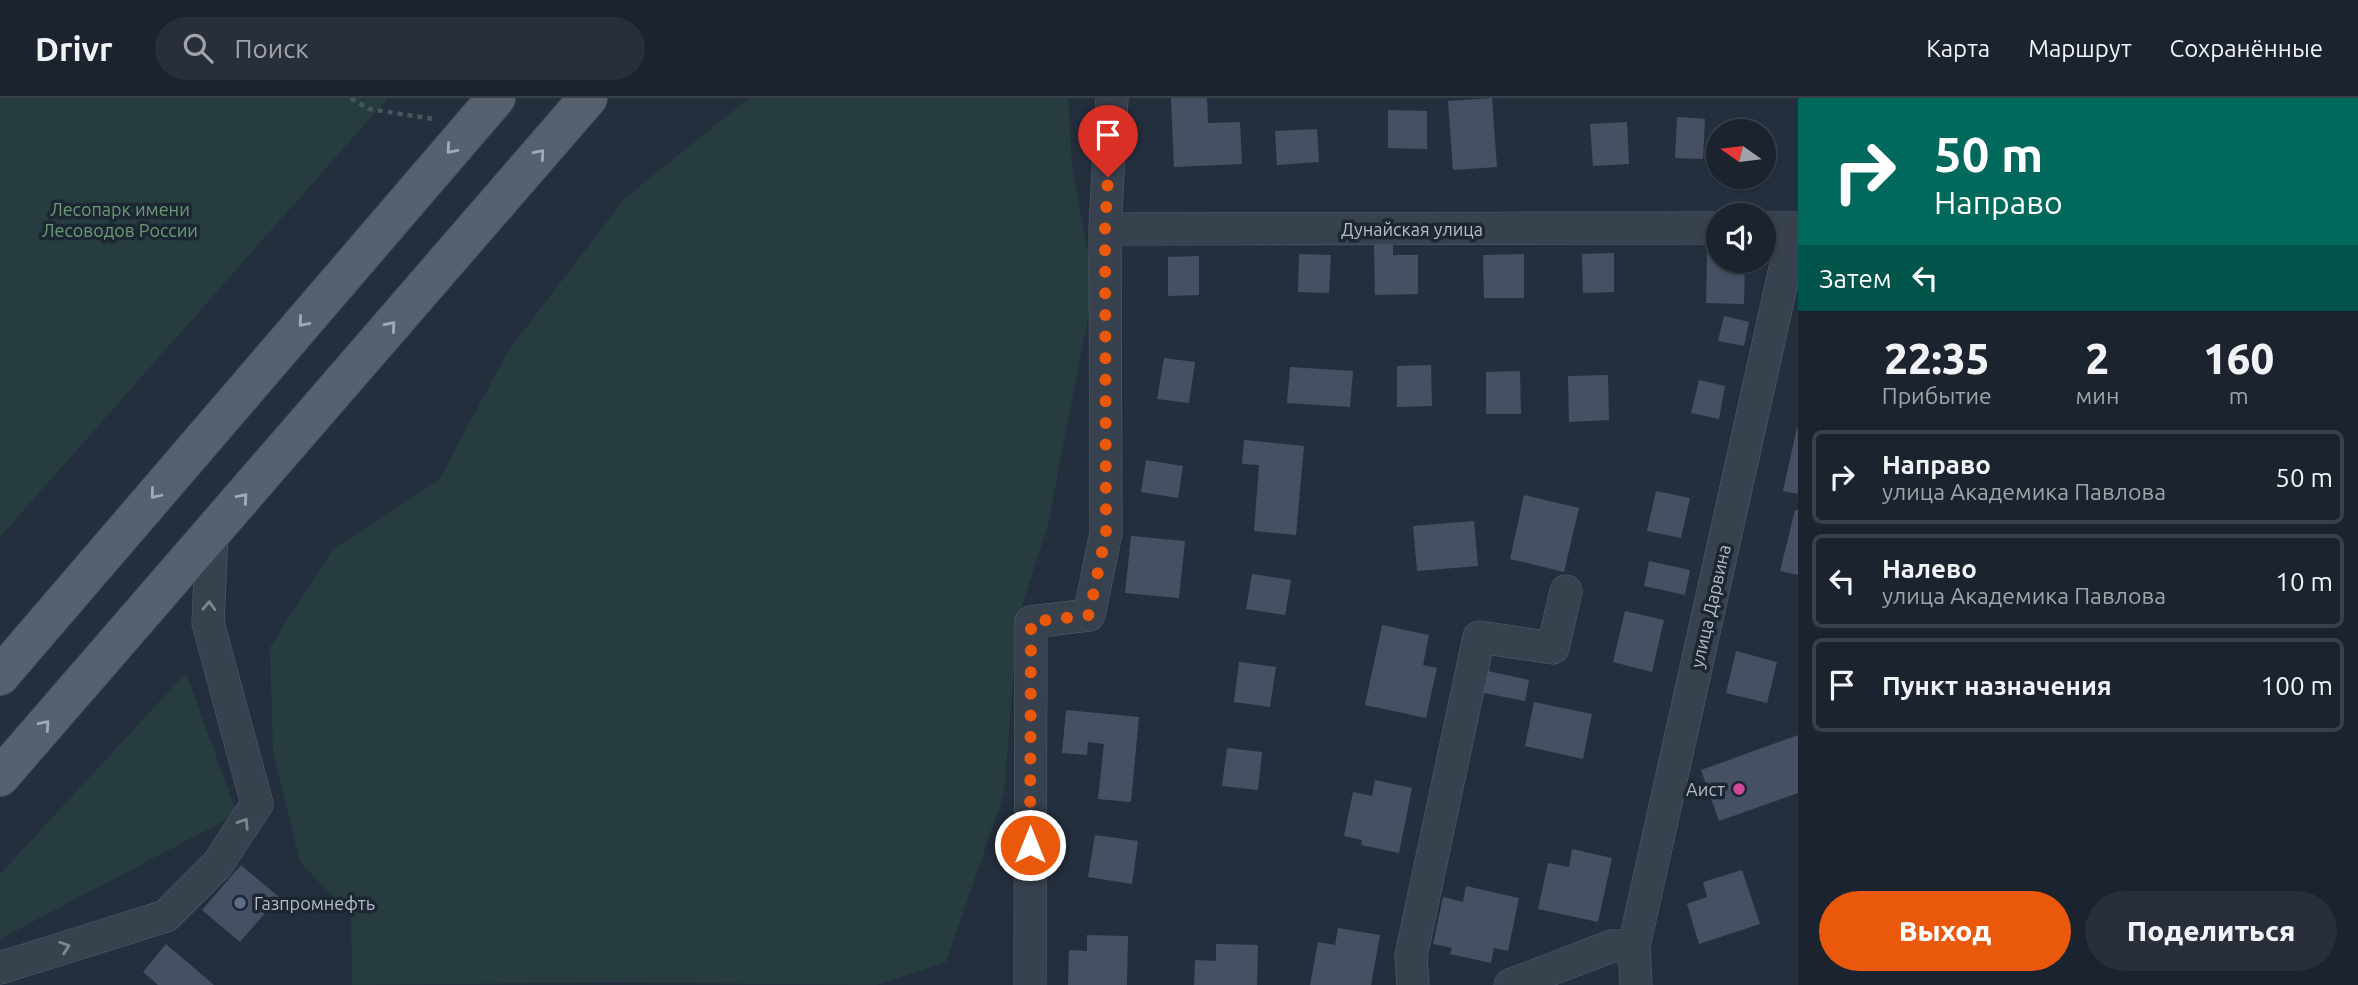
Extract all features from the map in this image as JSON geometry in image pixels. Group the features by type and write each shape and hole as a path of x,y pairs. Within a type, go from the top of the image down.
{"main road":[{"path":"0,776 588,98"},
{"path":"0,676 484,111"}],"street":[{"path":"1030,985 1031,622 1089,615 1106,533 1105,229 1112,98"},
{"name":"улица Дарвина","path":"1636,985 1634,946 1785,228"},
{"name":"Дунайская улица","path":"1105,229 1706,229"},
{"path":"0,968 166,916 217,865 257,804 208,622 212,533"},
{"path":"1413,985 1411,956 1479,637 1553,648 1566,591"},
{"path":"1510,985 1612,946 1634,946"}],"path":[{"path":"351,98 369,109 484,111"}],"green space":[{"name":"Лесопарк имени Лесоводов России","path":"0,98 388,98 0,537"},
{"path":"749,98 1068,98 1072,166 1094,286 1048,525 1018,618 1004,794 946,962 876,985 609,982 352,985 351,916 300,862 273,753 270,647 333,549 439,480 508,351 625,198"},
{"path":"186,673 237,814 0,939 0,874"}],"building":[{"path":"1171,98 1207,98 1208,123 1240,122 1242,164 1174,167"},
{"path":"1492,98 1497,167 1453,170 1448,101"},
{"path":"1388,110 1427,111 1427,149 1388,148"},
{"path":"1677,117 1705,119 1703,159 1675,158"},
{"path":"1627,122 1629,164 1593,166 1590,124"},
{"path":"1317,129 1319,162 1277,165 1275,131"},
{"path":"1393,243 1393,255 1418,255 1418,294 1375,295 1374,244"},
{"path":"1614,253 1614,292 1583,293 1582,254"},
{"path":"1299,254 1331,255 1329,293 1298,292"},
{"path":"1524,254 1524,298 1484,298 1483,255"},
{"path":"1199,256 1199,295 1168,296 1168,257"},
{"path":"1707,273 1745,273 1744,304 1706,303"},
{"path":"1724,316 1749,322 1744,346 1718,341"},
{"path":"1164,358 1195,362 1189,403 1157,399"},
{"path":"1431,365 1432,406 1397,407 1397,366"},
{"path":"1290,367 1353,371 1350,407 1287,403"},
{"path":"1520,371 1521,414 1486,414 1486,372"},
{"path":"1608,375 1609,420 1569,422 1568,376"},
{"path":"1699,380 1725,386 1719,419 1691,413"},
{"path":"1798,428 1798,494 1783,491"},
{"path":"1244,440 1304,446 1296,535 1254,531 1259,465 1242,464"},
{"path":"1146,460 1183,466 1178,498 1141,492"},
{"path":"1656,491 1690,498 1681,538 1647,531"},
{"path":"1524,495 1579,508 1564,572 1510,559"},
{"path":"1795,510 1798,510 1798,575 1780,571"},
{"path":"1474,521 1478,566 1417,571 1413,526"},
{"path":"1131,536 1185,541 1179,598 1125,593"},
{"path":"1649,561 1690,570 1685,595 1644,586"},
{"path":"1252,574 1291,580 1285,615 1246,609"},
{"path":"1625,611 1664,620 1652,672 1613,662"},
{"path":"1382,625 1429,635 1423,665 1437,668 1426,718 1365,705"},
{"path":"1736,651 1777,662 1767,703 1726,693"},
{"path":"1239,662 1276,667 1270,707 1234,702"},
{"path":"1483,670 1529,680 1525,701 1479,692"},
{"path":"1534,702 1592,714 1583,759 1525,746"},
{"path":"1066,710 1139,717 1131,802 1098,799 1104,744 1088,742 1087,755 1062,753"},
{"path":"1798,735 1798,793 1719,821 1701,770"},
{"path":"1227,748 1262,752 1258,790 1222,786"},
{"path":"1375,780 1412,788 1399,853 1361,845 1362,840 1344,836 1353,792 1372,796"},
{"path":"1095,835 1138,841 1132,884 1088,877"},
{"path":"1572,849 1612,858 1598,922 1538,909 1548,863 1569,867"},
{"path":"241,865 279,897 240,942 202,910"},
{"path":"1742,870 1760,924 1699,944 1687,904 1707,897 1703,882"},
{"path":"1466,886 1519,898 1508,951 1494,948 1491,963 1450,954 1452,948 1433,944 1443,897 1463,902"},
{"path":"1338,928 1380,935 1371,985 1310,985 1318,942 1335,945"},
{"path":"1087,935 1128,936 1127,985 1068,985 1069,950 1087,951"},
{"path":"166,944 214,985 158,985 143,972"},
{"path":"1216,944 1258,945 1257,985 1194,985 1195,960 1216,961"}],"place":[{"name":"Аист","path":"1739,789"},
{"name":"Газпромнефть","path":"240,903"}],"route":[{"path":"1030,845 1031,622 1089,615 1106,533 1105,229 1108,177"}]}
